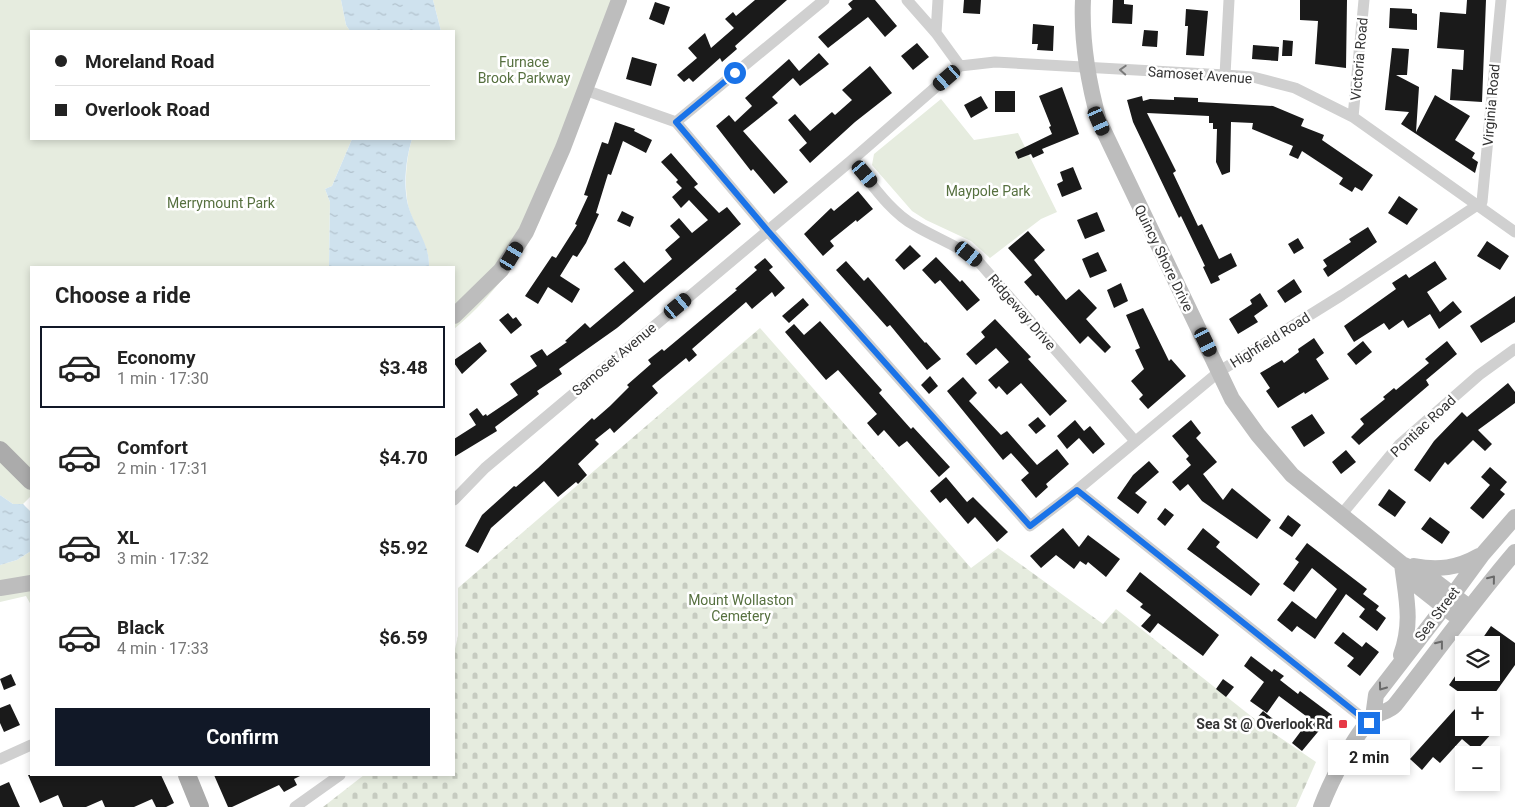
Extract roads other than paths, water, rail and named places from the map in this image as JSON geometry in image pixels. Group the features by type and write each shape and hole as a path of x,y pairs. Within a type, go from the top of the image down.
{"main road":[{"path":"455,315 501,270 526,232 563,148 619,0"},
{"name":"Quincy Shore Drive","path":"1083,0 1083,42 1086,68 1099,121 1232,399 1258,435 1292,475 1402,564 1427,575 1448,601 1465,613"},
{"path":"0,450 30,480"},
{"name":"Sea Street","path":"1321,807 1349,752 1371,720 1376,696 1482,555 1515,518"},
{"name":"Sea Street","path":"1371,720 1393,708 1465,613 1515,552"},
{"path":"1398,666 1406,640 1409,619 1402,564 1426,568 1450,568 1462,565 1482,555"},
{"path":"0,588 30,583"},
{"path":"187,776 200,807"}],"street":[{"path":"676,122 824,0"},
{"path":"907,0 936,33 960,66"},
{"path":"936,33 938,0"},
{"path":"1224,75 1229,0"},
{"name":"Victoria Road","path":"1353,117 1364,0"},
{"name":"Virginia Road","path":"1476,206 1482,202 1500,0"},
{"name":"Samoset Avenue","path":"455,499 485,468 852,160 960,66 995,62 1224,75 1253,77 1295,88 1353,117 1515,232"},
{"path":"585,90 676,122 768,231"},
{"name":"Ridgeway Drive","path":"852,160 890,204 912,225 960,247 978,262 1135,441"},
{"name":"Highfield Road","path":"768,231 1030,526 1077,490 1220,371 1342,295 1476,206"},
{"name":"Pontiac Road","path":"1341,515 1399,445 1479,376 1515,349"},
{"path":"1077,490 1371,720"},
{"path":"0,759 30,745"},
{"path":"295,807 339,776"}],"water":[{"path":"341,0 433,0 441,30 349,30 346,25"},
{"path":"352,140 412,140 406,172 406,197 427,250 429,266 329,266 330,202 325,189 332,186"},
{"path":"0,495 13,504 23,504 30,511 30,552 17,560 0,565"}],"place":[{"name":"Sea St @ Overlook Rd","path":"1343,724"}],"park label":[{"name":"Furnace Brook Parkway","path":"524,70"},
{"name":"Maypole Park","path":"988,191"},
{"name":"Merrymount Park","path":"221,203"},
{"name":"Mount Wollaston Cemetery","path":"741,608"}]}
